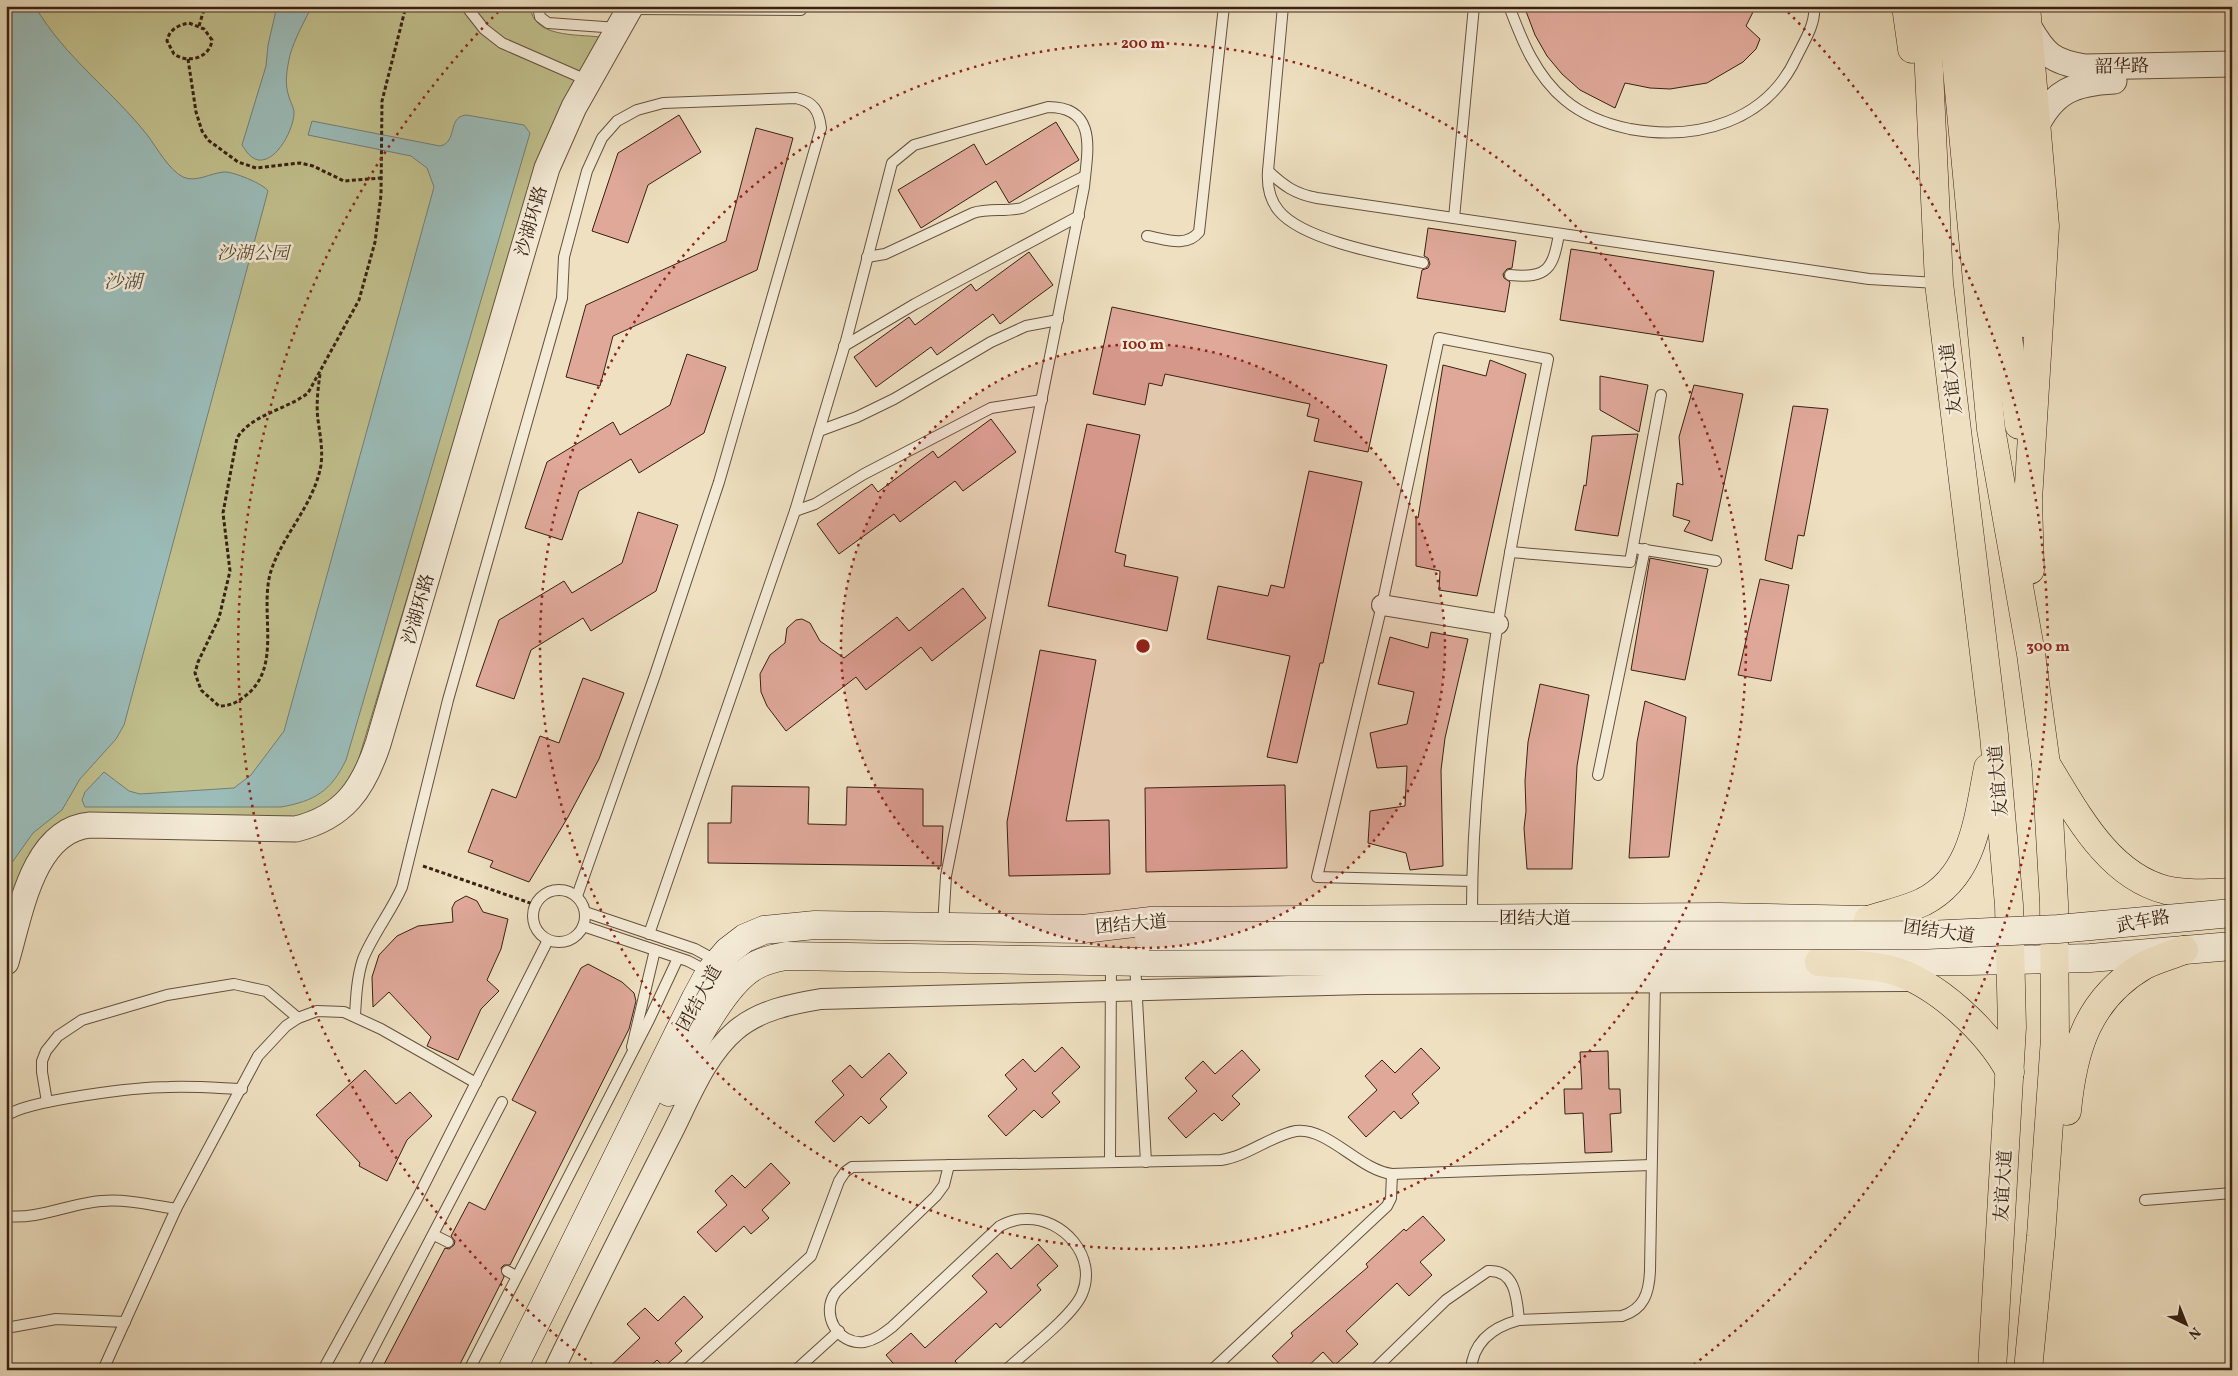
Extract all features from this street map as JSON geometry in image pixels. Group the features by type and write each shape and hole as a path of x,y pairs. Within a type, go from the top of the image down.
{"main road":[{"name":"友谊大道","path":"1906,6 1934,196"},
{"name":"友谊大道","path":"1926,6 1939,284 1994,735 2010,948 2010,1072 1992,1370"},
{"name":"友谊大道","path":"1951,6 1991,429 2031,654 2046,764 2056,1038 2041,1236 2028,1370"},
{"name":"友谊大道","path":"1973,6 1992,208 2028,500"},
{"path":"2000,6 2032,429"},
{"name":"友谊大道","path":"2028,17 2044,226 2028,500 2031,654"},
{"path":"1868,920 1923,902 1949,883 1958,872 1974,837 1994,735"},
{"path":"2046,764 2088,831 2114,859 2132,874 2165,890 2188,893 2232,892"},
{"name":"武车路","path":"2054,946 2088,932 2232,905"},
{"path":"1082,929 1136,955 2058,929 2232,913"},
{"name":"团结大道","path":"512,1370 714,967 737,943 764,930 815,925 1082,929 1151,921 1719,917 1868,920 1967,937 2010,948"},
{"path":"1136,955 1179,952 1212,947 1927,948 2061,942 2232,928"},
{"path":"2010,948 2054,946"},
{"name":"武车路","path":"2054,946 2184,950 2232,946"},
{"name":"团结大道","path":"532,1370 674,1083 716,1007 742,974 768,960 786,956 1136,955 1818,962 2010,948"},
{"path":"2041,1236 2060,1190 2074,1064 2088,1022 2106,996 2126,978 2146,965 2184,950"},
{"path":"1818,962 1891,970 1917,981 1975,1023 2002,1058 2010,1072"}],"street":[{"name":"沙湖环路","path":"6,962 38,864 56,840 70,830 90,826 296,829 328,818 344,806 361,786 381,735 546,168 566,122 627,14"},
{"name":"韶华路","path":"2028,17 2045,52 2063,63 2085,67 2232,64"},
{"name":"韶华路","path":"2036,129 2047,109 2056,100 2075,86 2088,82 2232,76"},
{"path":"1382,605 1498,624"},
{"path":"554,1370 614,1247 710,1061 726,1040 748,1022 776,1009 821,999 1365,984 1917,981"}],"lane":[{"path":"466,6 484,29 502,43 589,81"},
{"path":"538,6 540,17 548,23 627,14 801,10"},
{"path":"1146,236 1182,242 1189,241 1199,232 1224,6"},
{"path":"1283,6 1268,171 1268,184 1274,204 1283,215 1302,228 1357,247 1423,263"},
{"path":"1454,218 1474,6"},
{"path":"1509,6 1527,51 1556,92 1566,101 1591,118 1613,125 1667,134 1682,133 1713,126 1745,113 1764,100 1780,86 1795,62 1815,16 1814,6"},
{"path":"355,1016 359,973 364,957 394,907 402,887 448,700 562,298 564,257 586,171 595,151 608,129 617,121 649,106 796,98 805,100 818,111 821,128 719,482 656,675 577,896"},
{"path":"649,934 795,511 844,346 892,163 914,145 1048,107 1060,107 1081,120 1086,130 1088,142 1085,176 1079,216 946,876 943,927"},
{"path":"1268,171 1287,189 1300,195 1869,279 1939,284"},
{"path":"867,256 885,254 973,213 984,210 1022,208 1085,176"},
{"path":"844,346 915,304 1079,216"},
{"path":"1510,276 1537,275 1548,269 1556,254 1559,234"},
{"path":"819,431 857,417 894,399 991,342 1026,326 1058,320"},
{"path":"1472,880 1317,877 1382,605 1440,338 1548,359 1510,552 1477,770 1472,919"},
{"path":"1510,552 1630,562 1660,395"},
{"path":"795,511 815,504 864,474 991,408 1042,400"},
{"path":"1633,548 1716,561"},
{"path":"1598,775 1645,549"},
{"path":"557,889 568,891 577,896 583,904 585,912 583,926 571,940 561,942 548,940 535,928 533,918 536,905 548,892 557,889"},
{"path":"585,912 695,949 714,967"},
{"path":"583,926 678,958 714,967"},
{"path":"323,1370 418,1197 548,940"},
{"path":"631,1053 636,1022 655,950"},
{"path":"1136,955 1136,991 1146,1162"},
{"path":"1110,1162 1111,992 1136,955"},
{"path":"469,1370 511,1274 649,1020 678,958"},
{"path":"1471,1370 1475,1351 1481,1341 1499,1327 1519,1320 1622,1316 1632,1313 1646,1299 1649,1286 1655,982"},
{"path":"47,1102 42,1072 42,1061 46,1051 58,1036 82,1020 166,996 234,984 266,991 298,1018"},
{"path":"103,1370 176,1209 258,1056 265,1046 298,1018 317,1011 331,1010 355,1016 476,1083"},
{"path":"6,1116 47,1102 168,1087 242,1089"},
{"path":"362,1370 502,1102"},
{"path":"686,1370 811,1256 838,1182 849,1169 862,1166 1146,1162 1230,1158 1290,1133 1300,1131 1322,1137 1375,1171 1392,1174 1651,1165"},
{"path":"949,1165 944,1185 936,1196 831,1299 829,1317 839,1331 849,1339 862,1342 883,1335 1000,1226 1013,1220 1038,1220 1053,1224 1074,1241 1083,1258 1084,1286 1077,1303 1006,1370"},
{"path":"1212,1370 1387,1206 1391,1198 1392,1174"},
{"path":"2145,1200 2232,1193"},
{"path":"6,1216 28,1216 102,1200 126,1201 176,1209"},
{"path":"434,1235 448,1242"},
{"path":"1374,1370 1446,1300 1488,1271 1496,1270 1504,1274 1514,1286 1519,1320"},
{"path":"6,1328 56,1319 125,1322"},
{"path":"796,1370 839,1331"}],"path":[{"path":"199,26 205,6"},
{"path":"320,374 317,406 322,454 320,467 316,486 271,570 267,590 268,635 263,672 254,689 243,698 234,704 220,706 201,690 196,673 198,662 220,618 230,571 223,513 237,438 244,428 252,422 296,402 308,393 359,300 375,242 381,178 382,101 406,6"},
{"path":"182,24 199,26 210,36 210,47 204,55 188,59 178,57 170,50 167,38 173,29 182,24"},
{"path":"188,59 196,112 202,131 208,140 238,162 256,168 300,163 314,166 344,181 381,178"},
{"path":"408,861 536,905"}],"green space":[{"name":"沙湖公园","path":"6,6 530,6 533,16 539,24 547,29 568,34 600,37 537,165 353,778 319,811 287,821 78,815 60,823 6,929"}],"water":[{"name":"沙湖","path":"6,6 35,6 60,42 120,104 178,174 188,179 193,179 228,172 254,182 268,191 124,725 116,739 80,779 62,810 33,833 6,871"},
{"path":"277,6 312,6 294,42 286,76 294,118 284,143 278,150 272,156 258,160 250,156 242,145 266,66 268,45"},
{"path":"466,115 524,125 530,133 346,760 340,771 328,787 313,798 281,807 85,807 82,800 85,792 104,772 129,791 140,794 234,788 251,775 284,731 434,187 427,168 411,156 308,135 312,121 440,146 446,144 449,140 456,120"}],"building":[{"path":"1524,6 1756,6 1746,26 1760,39 1756,49 1743,62 1707,83 1670,89 1650,88 1625,83 1615,108 1580,90 1562,74 1547,56 1535,35"},
{"path":"679,115 701,152 648,185 628,243 592,231 618,153"},
{"path":"1056,122 1079,160 1009,203 996,181 921,228 898,190 974,144 986,165"},
{"path":"756,128 793,138 757,270 613,336 600,386 566,377 586,305 726,241"},
{"path":"1428,228 1516,241 1512,268 1507,269 1503,274 1504,278 1510,282 1505,312 1417,298 1422,270 1428,268 1430,264 1428,258 1424,256"},
{"path":"1571,249 1714,271 1703,342 1560,320"},
{"path":"1029,252 1053,285 1000,324 993,314 937,355 931,347 876,387 854,357 909,317 915,325 971,284 976,291"},
{"path":"1112,307 1387,365 1368,452 1314,441 1319,419 1307,416 1310,404 1165,374 1162,386 1149,383 1145,405 1093,394"},
{"path":"687,354 726,367 704,433 639,473 631,459 579,491 562,540 525,528 547,462 613,422 620,435 670,405"},
{"path":"1490,360 1526,374 1477,596 1439,590 1440,571 1416,566 1416,517 1418,518 1443,365 1486,376"},
{"path":"1600,376 1648,385 1639,432 1600,410"},
{"path":"1694,385 1743,394 1712,541 1684,531 1690,521 1673,516 1677,483 1683,485 1679,437"},
{"path":"1793,406 1828,409 1804,536 1798,535 1792,569 1765,560"},
{"path":"991,419 1016,452 963,491 955,481 900,522 894,514 839,554 817,524 872,484 878,492 933,451 938,458"},
{"path":"1087,424 1140,435 1115,552 1126,555 1124,566 1178,577 1167,631 1048,606"},
{"path":"1638,434 1618,536 1575,530 1584,485 1586,486 1592,436"},
{"path":"1309,471 1362,482 1323,663 1320,663 1297,763 1267,757 1290,656 1207,639 1218,586 1268,596 1271,585 1284,588"},
{"path":"638,512 678,525 656,591 591,631 583,618 531,650 514,699 476,686 499,620 564,581 572,593 622,563"},
{"path":"1650,558 1708,569 1685,680 1631,670"},
{"path":"1760,579 1789,585 1771,681 1738,675"},
{"path":"963,588 986,618 932,661 921,647 866,690 856,677 786,731 767,706 761,692 760,674 770,655 785,643 787,628 796,620 802,619 810,623 820,641 844,658 897,617 909,631"},
{"path":"1431,632 1468,639 1445,738 1441,770 1443,866 1410,870 1406,853 1368,843 1370,811 1405,806 1407,766 1377,768 1370,733 1407,724 1414,692 1378,684 1390,637 1428,648"},
{"path":"1040,650 1096,660 1066,821 1109,820 1110,874 1009,876 1007,822"},
{"path":"583,678 624,693 599,759 568,817 529,882 490,867 493,861 468,852 492,789 516,798 540,736 559,743"},
{"path":"1540,684 1589,695 1577,766 1572,869 1527,869 1524,828 1526,811 1525,781 1528,742"},
{"path":"1645,701 1686,717 1669,857 1629,858 1637,742"},
{"path":"1285,785 1287,868 1146,872 1145,788"},
{"path":"732,786 809,787 808,824 846,825 847,787 923,789 923,826 943,826 941,866 708,863 708,823 731,823"},
{"path":"466,896 477,901 483,912 508,919 501,949 487,980 499,991 481,1009 458,1060 427,1046 431,1037 389,992 373,1007 372,977 379,955 397,936 418,926 453,922 452,908 455,902"},
{"path":"588,964 622,982 634,993 636,1001 629,1029 510,1265 504,1265 501,1268 504,1277 457,1370 381,1370 445,1248 449,1249 454,1245 455,1241 451,1236 469,1202 485,1210 536,1112 512,1100 581,968"},
{"path":"1062,1047 1080,1067 1052,1093 1060,1102 1042,1118 1034,1110 1006,1136 988,1116 1017,1089 1005,1075 1023,1059 1035,1072"},
{"path":"1421,1048 1440,1068 1412,1094 1419,1103 1401,1119 1394,1111 1366,1137 1348,1117 1377,1090 1365,1076 1382,1060 1395,1073"},
{"path":"1242,1050 1260,1070 1232,1096 1240,1104 1222,1121 1214,1113 1186,1138 1168,1118 1197,1091 1185,1078 1203,1061 1215,1074"},
{"path":"1608,1051 1609,1089 1620,1089 1621,1113 1610,1114 1612,1152 1585,1153 1583,1113 1565,1114 1564,1089 1582,1089 1580,1052"},
{"path":"889,1053 907,1073 880,1099 887,1107 869,1124 861,1116 834,1142 815,1122 844,1095 832,1081 850,1065 862,1078"},
{"path":"365,1070 396,1104 410,1092 432,1116 407,1140 387,1181 359,1166 360,1163 316,1115"},
{"path":"771,1163 790,1183 762,1210 769,1218 751,1234 744,1226 716,1252 697,1232 727,1205 715,1191 732,1175 745,1188"},
{"path":"1423,1216 1445,1240 1420,1262 1432,1275 1409,1296 1397,1283 1346,1331 1358,1344 1335,1365 1323,1352 1304,1370 1285,1370 1272,1356 1293,1336 1291,1333 1368,1267 1366,1264 1404,1229 1406,1231"},
{"path":"1038,1244 1058,1266 1037,1285 1041,1290 1000,1328 996,1323 955,1361 963,1370 899,1370 886,1355 911,1333 925,1348 987,1292 972,1276 997,1253 1011,1269"},
{"path":"684,1296 703,1317 675,1343 682,1351 664,1367 657,1360 646,1370 606,1370 640,1338 627,1324 645,1308 658,1321"}]}
